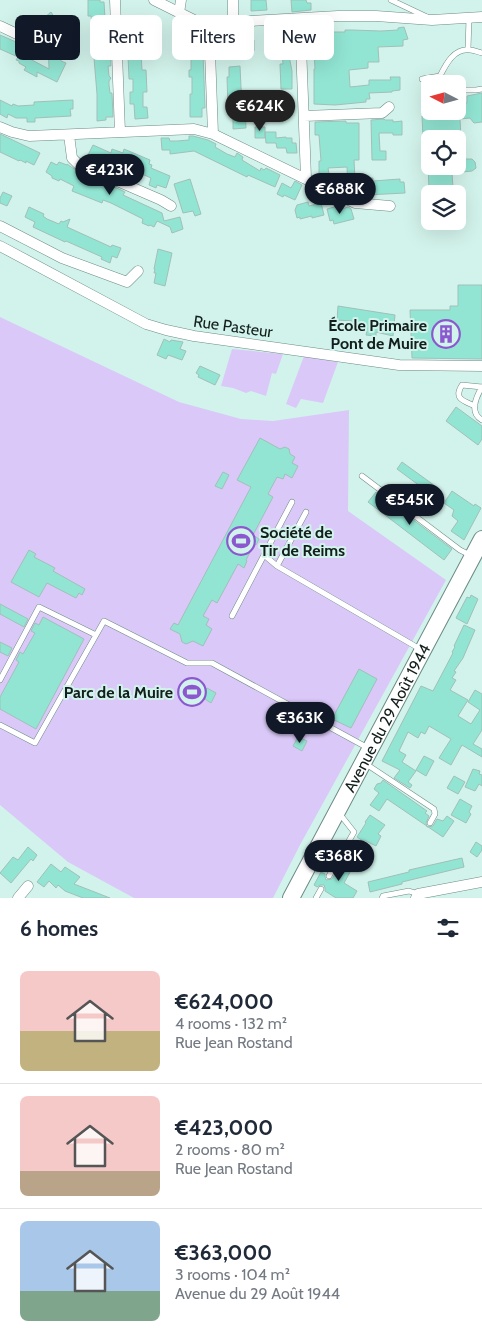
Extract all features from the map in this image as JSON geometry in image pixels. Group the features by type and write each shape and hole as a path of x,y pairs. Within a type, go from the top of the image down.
{"main road":[{"name":"Avenue du 29 Août 1944","path":"291,898 482,538"}],"street":[{"path":"116,0 120,132"},
{"path":"154,0 183,15"},
{"path":"179,13 181,0"},
{"path":"233,0 233,15"},
{"path":"334,16 376,16 432,20 482,17"},
{"path":"0,26 15,33"},
{"path":"210,60 213,134"},
{"path":"302,60 306,178"},
{"path":"304,116 382,113 389,107"},
{"path":"0,127 29,136 194,129 213,134 355,203 390,206"},
{"path":"69,135 72,158 78,164 171,206"},
{"path":"0,226 62,258 105,275 127,282 138,271"},
{"name":"Rue Pasteur","path":"0,246 146,324 166,330 194,336 399,365 482,366"},
{"path":"416,897 482,882"},
{"path":"18,898 28,886"}],"lane":[{"path":"392,0 432,20"},
{"path":"468,49 469,18"},
{"path":"441,75 455,53 468,49 482,53"},
{"path":"466,90 482,89"},
{"path":"475,406 460,399 458,396 458,391 462,385 482,387 475,406 475,413 482,420"},
{"path":"362,476 472,557"},
{"path":"232,616 292,502"},
{"path":"277,566 306,512"},
{"path":"264,555 277,566 423,650"},
{"path":"0,680 39,607 96,635"},
{"path":"0,725 35,743 104,620 187,663 212,663 367,756 434,809 435,814 430,823"},
{"path":"329,876 354,832 337,812"},
{"path":"316,898 320,889"},
{"path":"382,898 383,896 409,891 416,897"}],"shaded area":[{"name":"Parc de la Muire","path":"0,317 179,402 241,419 273,421 349,410 348,511 446,580 300,845 273,898 134,898 68,862 0,805"},
{"path":"232,349 283,354 276,374 272,373 266,396 251,391 246,393 221,386"},
{"path":"304,356 338,362 323,403 301,399 296,408 286,404"}],"building":[{"path":"88,0 104,2 105,15 88,16"},
{"path":"251,0 266,0 267,10 251,11"},
{"path":"291,0 306,0 307,3 311,3 311,10 292,12"},
{"path":"404,27 408,39 403,40 403,46 378,47 379,62 368,62 368,68 349,70 350,87 369,85 369,80 391,80 390,77 400,77 400,90 369,93 370,99 366,99 366,102 335,105 314,104 314,60 334,60 334,32 345,32 345,30 398,30 398,28"},
{"path":"0,35 15,42 15,56 0,49"},
{"path":"16,60 32,60 49,69 49,60 61,60 66,63 57,82 37,72 37,77 24,70 26,67"},
{"path":"94,60 111,60 111,66 108,66 111,78 109,85 110,93 112,93 113,117 106,117 106,120 97,121"},
{"path":"128,60 141,60 142,70 146,70 147,92 143,92 143,107 147,107 148,118 135,119 134,104 130,104 130,92 133,92 133,79 129,79"},
{"path":"191,60 203,60 205,108 202,108 202,117 190,117 192,77 189,77 189,70 191,70"},
{"path":"283,60 290,60 292,89 281,89 280,64 283,64"},
{"path":"240,66 242,108 245,108 246,128 233,129 233,108 228,108 227,77 229,77 229,67"},
{"path":"482,93 482,122 474,123 470,118 466,118 467,96"},
{"path":"0,100 12,106 13,104 18,106 34,105 34,102 73,100 73,109 70,109 71,116 35,118 35,122 27,122 27,118 16,118 8,114 7,118 0,114"},
{"path":"371,120 393,120 393,122 402,121 402,135 379,133 380,151 386,151 386,160 372,160"},
{"path":"422,120 460,120 461,130 423,130"},
{"path":"346,121 346,123 359,123 359,160 354,160 355,179 373,178 373,181 400,179 400,182 404,182 405,193 366,195 366,192 362,192 362,190 348,190 347,167 328,168 329,174 319,174 319,161 321,161 319,135 315,135 315,122"},
{"path":"255,127 265,127 265,138 255,138"},
{"path":"265,132 276,132 276,138 292,138 292,143 296,143 297,153 287,153 286,148 277,148 276,143 266,143"},
{"path":"0,134 40,153 34,165 26,161 26,163 19,161 0,152"},
{"path":"189,136 208,140 216,144 215,147 235,157 237,153 243,157 242,160 260,171 261,168 264,170 266,168 280,175 275,187 248,175 247,177 194,151 170,154 170,150 162,150 161,138 177,141 189,140"},
{"path":"93,145 111,153 112,149 123,153 124,149 150,160 151,168 170,176 166,188 157,185 156,188 149,185 151,178 133,170 135,166 120,160 119,164 100,159 98,162 87,157"},
{"path":"466,159 472,159 475,162 476,168 466,172"},
{"path":"51,162 57,165 59,162 67,164 77,171 76,173 108,188 110,185 125,192 123,195 162,213 164,221 180,217 183,229 172,233 170,227 157,221 154,227 149,226 142,223 143,219 111,203 103,200 102,203 72,191 74,186 60,179 59,181 52,178 46,172"},
{"path":"428,175 452,175 453,185 429,185"},
{"path":"190,179 201,214 195,216 193,211 183,213 174,184"},
{"path":"295,181 302,185 295,200 277,194 282,183 291,188"},
{"path":"3,192 12,196 7,206 0,203"},
{"path":"308,202 309,206 321,203 324,215 312,218 312,216 297,218 295,210 297,205"},
{"path":"338,206 339,210 348,207 351,209 354,219 334,224 333,220 330,221 327,209"},
{"path":"29,207 44,214 43,216 47,219 59,224 61,221 70,219 67,227 111,247 112,245 121,248 117,258 112,256 110,263 101,259 102,257 33,227 35,222 25,217"},
{"path":"158,249 172,253 165,286 154,283 156,273 154,273 154,269"},
{"name":"École Primaire Pont de Muire","path":"458,285 482,285 482,359 412,358 410,310 450,310 450,306 458,306"},
{"path":"338,306 395,315 393,336 376,332 376,336 366,335 367,331 352,329 352,321 337,320"},
{"path":"164,339 170,342 171,340 183,342 180,349 186,351 182,360 168,355 166,359 157,355"},
{"path":"200,366 220,375 215,385 198,377 199,375 196,373"},
{"path":"456,407 482,426 482,439 478,445 446,421"},
{"name":"Société de Tir de Reims","path":"260,438 280,449 285,447 289,449 290,454 295,457 292,463 298,466 292,478 285,474 283,479 277,477 268,494 273,497 253,535 259,539 256,545 254,544 244,568 238,564 217,603 212,600 203,616 209,619 206,625 212,629 203,646 193,641 186,644 182,642 180,634 170,629 174,623 178,625 251,487 237,480"},
{"path":"402,462 438,488 432,495 397,469"},
{"path":"223,472 229,475 222,489 215,486"},
{"path":"452,491 474,506 475,504 481,508 464,540 451,531 458,521 452,516 454,510 444,503"},
{"path":"376,492 452,549 444,560 368,502"},
{"path":"29,550 36,554 34,557 55,568 53,571 85,589 82,595 79,593 76,598 47,583 39,597 11,582"},
{"path":"471,595 478,599 467,624 456,618 467,597 470,598"},
{"path":"0,604 28,619 24,627 0,614"},
{"path":"43,617 84,639 36,729 0,709 0,697 19,662 16,660 20,652 23,654 35,633 31,631 35,623 39,625"},
{"path":"464,625 475,630 463,658 454,671 456,672 452,678 456,680 450,690 468,700 458,716 471,724 480,710 468,702 475,690 482,694 482,730 473,744 482,749 482,757 462,745 451,765 439,758 451,739 429,726 425,734 421,732 418,738 408,732 399,751 406,755 402,762 416,771 408,782 412,785 410,788 394,778 400,770 382,761 421,686 433,691 453,653 454,646"},
{"path":"0,642 12,648 8,656 0,652"},
{"path":"359,669 377,679 351,728 332,719"},
{"path":"207,688 216,693 211,703 202,697"},
{"path":"298,737 307,741 302,751 293,746"},
{"path":"424,756 434,761 426,776 416,770"},
{"path":"473,769 480,771 479,774 482,775 482,786 479,784 475,791 465,787"},
{"path":"454,776 465,782 458,794 447,788"},
{"path":"383,780 427,811 425,813 429,816 426,823 427,826 387,799 379,811 370,805 379,793 374,789"},
{"path":"460,799 472,806 469,812 471,814 466,823 451,815"},
{"path":"370,815 385,825 378,834 381,836 376,846 357,837"},
{"path":"447,816 454,821 443,837 428,827 433,826 437,819 443,821"},
{"path":"476,842 482,846 482,850 477,857 470,852"},
{"path":"28,847 37,855 33,861 31,859 11,883 0,873 13,857 18,860"},
{"path":"345,857 355,863 344,883 357,891 353,898 336,898 325,891 324,885 317,887 314,885 321,872 325,874 326,880 332,879"},
{"path":"462,858 464,867 370,892 368,882"},
{"path":"51,864 61,872 65,867 80,877 74,884 110,898 83,898 65,891 58,885 56,888 49,881 44,887 37,882"}],"place":[{"name":"École Primaire Pont de Muire","path":"446,334"},
{"name":"Société de Tir de Reims","path":"241,541"},
{"name":"Parc de la Muire","path":"192,692"}]}
